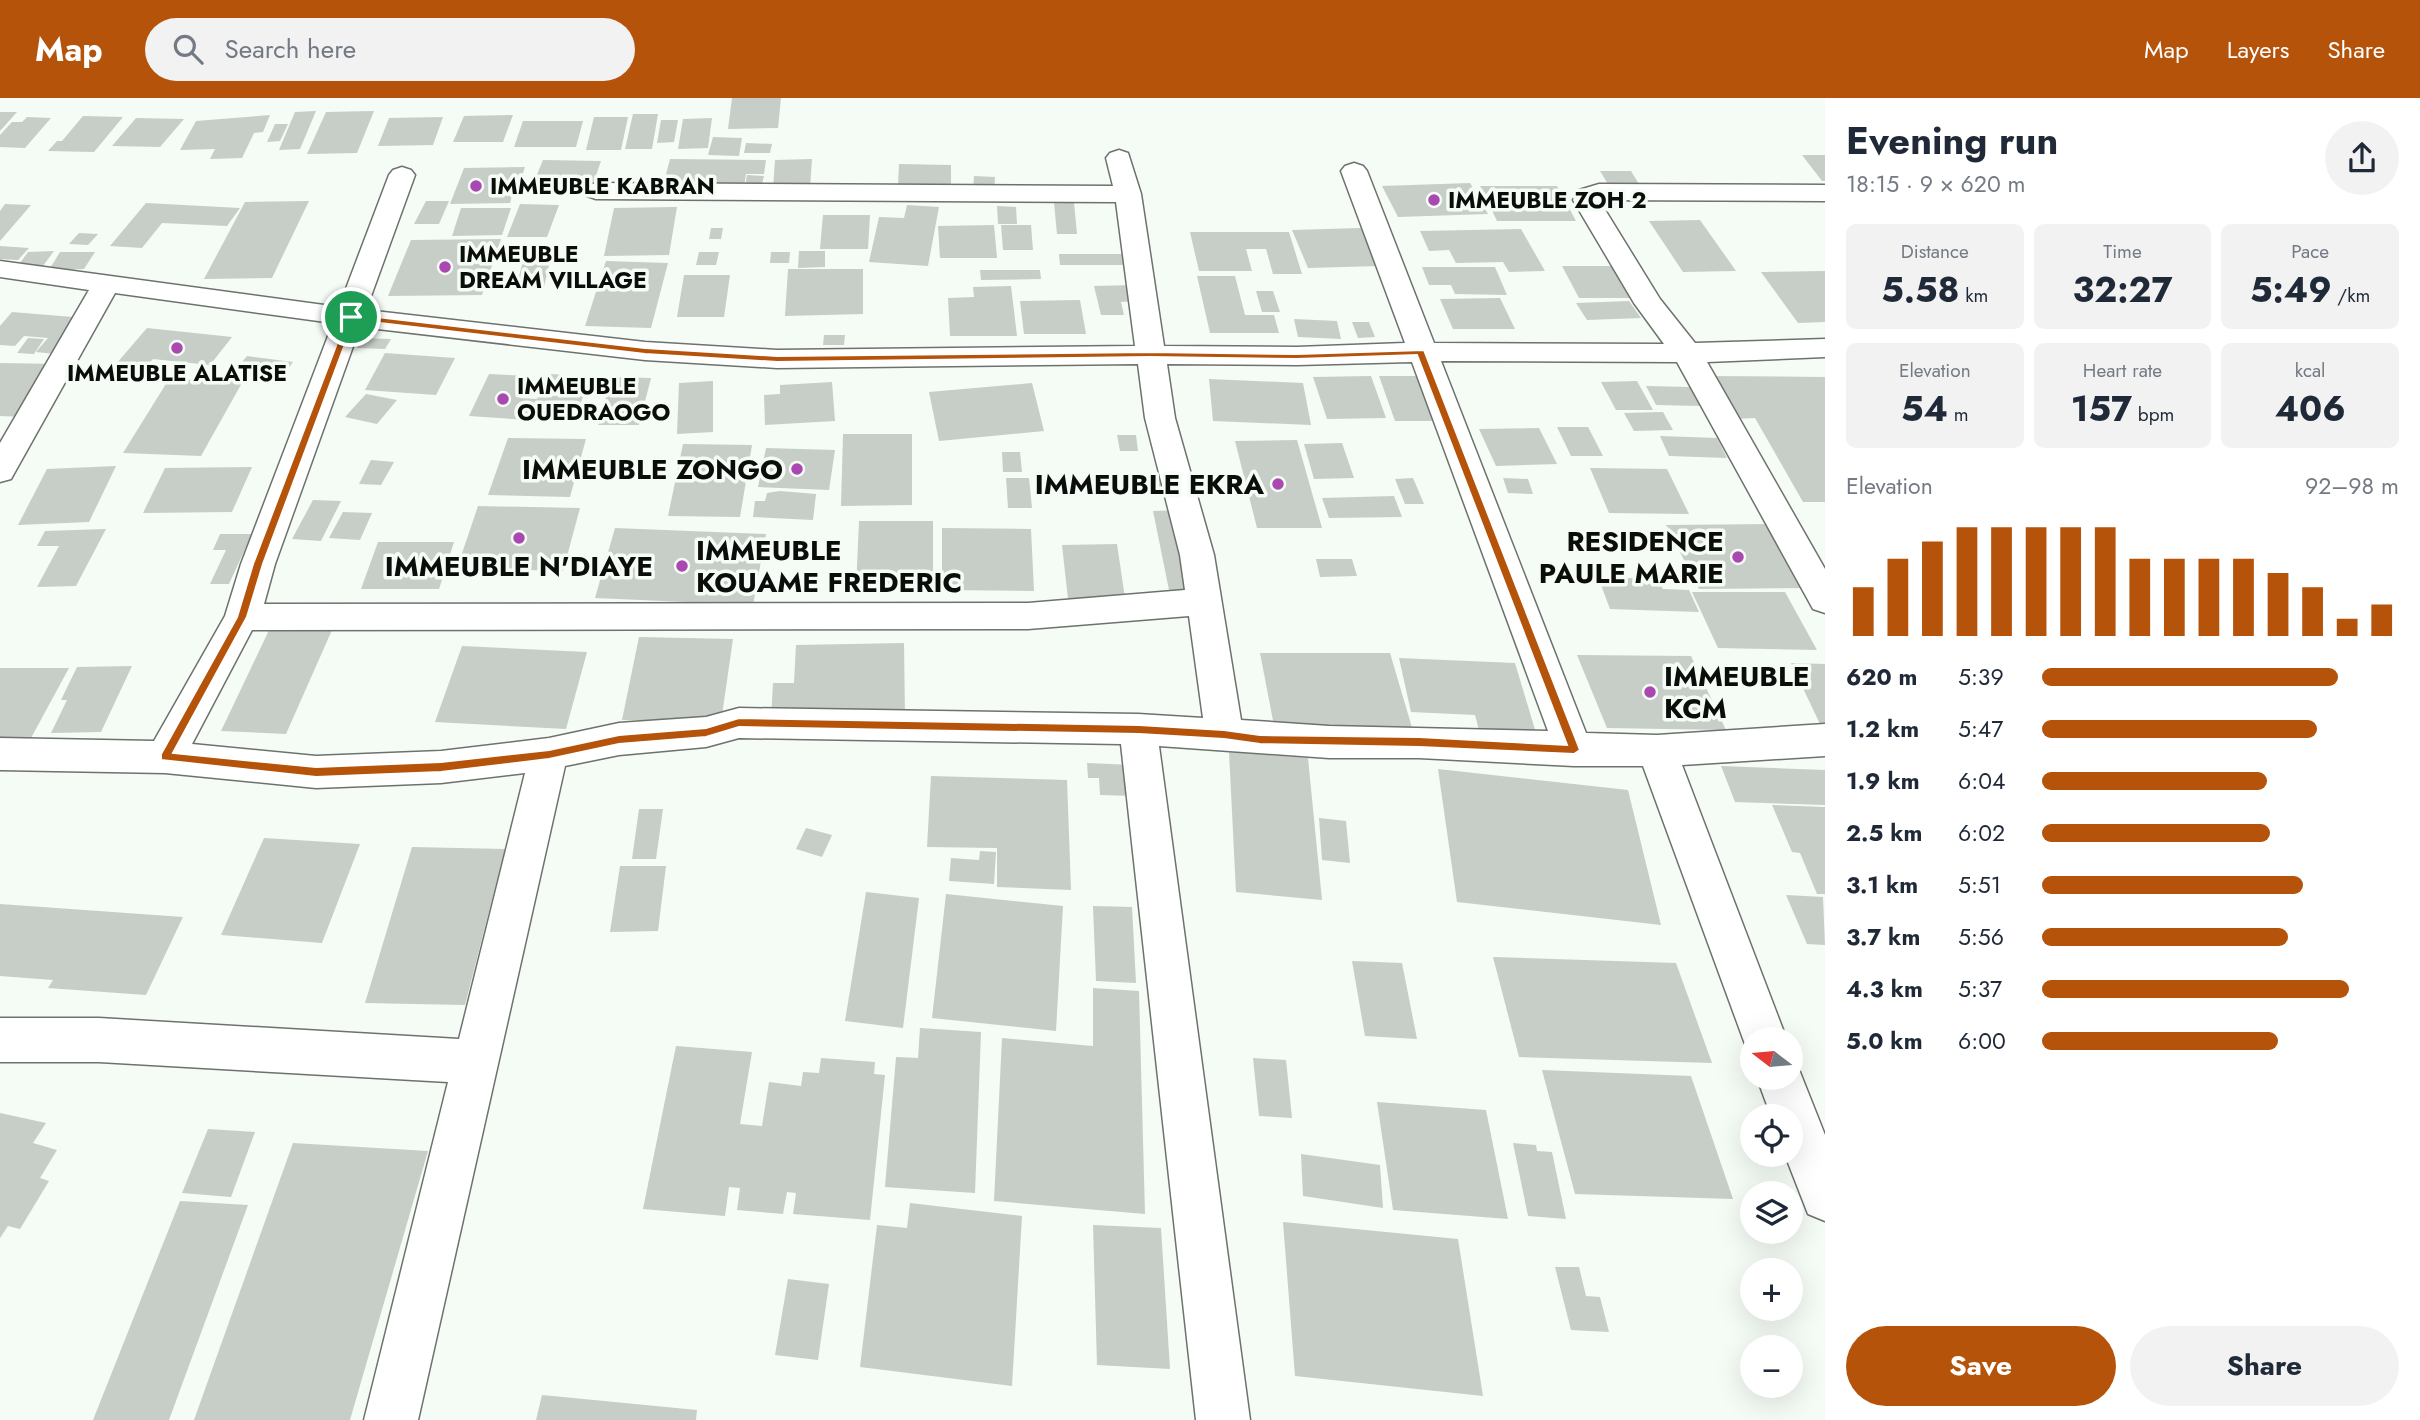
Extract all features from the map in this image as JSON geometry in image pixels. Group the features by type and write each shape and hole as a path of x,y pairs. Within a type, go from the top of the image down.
{"street":[{"path":"1119,158 1128,194 1160,418 1197,555 1224,734"},
{"path":"1354,171 1391,265 1420,352 1574,750"},
{"path":"165,757 242,617 258,564 402,175"},
{"path":"596,191 1128,194"},
{"path":"1825,193 1600,192 1588,195 1588,204 1647,303 1687,353 1825,600"},
{"path":"0,269 351,317 645,351 777,359 1297,356 1420,352 1687,353 1825,348"},
{"path":"0,471 107,284"},
{"path":"242,617 1028,616 1204,602"},
{"path":"0,754 165,757 316,772 441,767 549,754 619,739 706,732 739,723 1139,729 1315,742 1419,742 1574,750 1657,751 1825,740"},
{"path":"1139,729 1223,1420"},
{"path":"1657,751 1760,1027"},
{"path":"391,1420 549,754"},
{"path":"0,1040 99,1040 475,1062"},
{"path":"1785,1090 1820,1171"}],"building":[{"path":"732,98 781,98 778,128 728,129"},
{"path":"316,111 300,149 279,150 295,112"},
{"path":"374,111 357,153 307,154 326,112"},
{"path":"0,112 17,112 0,131"},
{"path":"633,114 658,114 652,149 625,149"},
{"path":"270,115 263,132 254,133 242,158 210,159 215,149 180,150 196,121"},
{"path":"513,115 503,142 453,142 464,116"},
{"path":"83,116 123,117 94,152 48,151 57,141 62,141"},
{"path":"27,117 51,118 25,148 0,147 0,135 12,122 22,122"},
{"path":"443,117 433,145 378,146 389,118"},
{"path":"594,117 628,117 621,150 586,150"},
{"path":"136,118 184,119 160,147 112,146"},
{"path":"712,118 708,148 678,149 683,119"},
{"path":"661,120 678,120 674,142 657,143"},
{"path":"523,121 583,121 576,147 514,147"},
{"path":"275,124 288,124 280,141 267,142"},
{"path":"713,137 742,138 739,156 708,155"},
{"path":"746,143 772,144 770,153 744,153"},
{"path":"1802,155 1825,155 1825,181 1822,181"},
{"path":"670,159 766,160 764,174 746,174 744,187 663,186"},
{"path":"812,159 810,188 773,189 775,160"},
{"path":"543,160 601,161 591,190 531,189"},
{"path":"899,164 951,165 951,188 898,187"},
{"name":"IMMEUBLE KABRAN","path":"525,167 520,182 496,182 494,189 514,189 510,203 450,204 464,168"},
{"path":"1600,171 1631,171 1642,189 1611,189"},
{"path":"747,175 764,176 761,187 745,187"},
{"path":"974,176 995,177 994,193 973,192"},
{"name":"IMMEUBLE ZOH 2","path":"1470,183 1488,214 1398,217 1382,186"},
{"path":"1480,186 1557,186 1576,221 1497,221"},
{"path":"309,201 272,278 204,279 245,202"},
{"path":"426,201 449,201 439,224 414,224"},
{"path":"146,203 240,208 227,226 162,223 142,248 110,246"},
{"path":"1054,203 1074,203 1077,234 1057,234"},
{"path":"5,204 31,205 0,241 0,211"},
{"path":"520,204 559,205 547,237 507,237"},
{"path":"907,205 939,207 928,266 869,262 879,217 904,218"},
{"path":"997,206 1016,207 1017,224 998,224"},
{"path":"677,207 669,255 604,256 614,208"},
{"path":"461,208 511,208 502,235 452,236"},
{"path":"823,215 870,215 868,249 820,249"},
{"path":"1700,220 1736,271 1683,272 1649,221"},
{"path":"994,225 997,258 940,258 938,226"},
{"path":"1001,225 1031,225 1033,250 1003,250"},
{"path":"711,228 723,228 721,239 709,239"},
{"path":"1361,228 1379,266 1308,268 1292,230"},
{"path":"1521,229 1545,271 1509,272 1503,262 1456,263 1449,250 1429,251 1420,231"},
{"path":"1190,232 1289,232 1302,274 1273,274 1266,249 1246,249 1252,271 1199,271"},
{"path":"79,233 98,234 88,245 69,244"},
{"name":"IMMEUBLE DREAM VILLAGE","path":"501,239 482,295 388,296 411,240"},
{"path":"0,246 29,248 18,260 0,259"},
{"path":"54,251 43,266 17,267 28,252"},
{"path":"799,251 825,251 825,267 798,268"},
{"path":"60,252 95,252 84,269 49,270"},
{"path":"699,252 719,252 716,265 696,265"},
{"path":"771,252 790,252 789,263 770,263"},
{"path":"1059,254 1123,254 1124,265 1060,265"},
{"path":"551,256 544,287 516,288 524,257"},
{"path":"606,261 668,263 651,328 585,326"},
{"path":"1562,266 1622,266 1640,298 1579,298"},
{"path":"1422,267 1495,267 1507,295 1455,294 1451,285 1429,285"},
{"path":"788,269 863,269 863,314 785,316"},
{"path":"980,270 1040,270 1041,279 981,280"},
{"path":"1825,271 1825,322 1798,323 1761,272"},
{"path":"684,275 730,275 724,317 677,317"},
{"path":"1197,276 1235,276 1245,315 1274,315 1279,333 1210,333"},
{"path":"1134,285 1139,301 1121,302 1124,315 1101,315 1094,286"},
{"path":"1011,286 1017,336 950,336 948,298 974,297 973,287"},
{"path":"1256,291 1273,291 1280,312 1262,312"},
{"path":"1500,298 1515,329 1453,329 1440,299"},
{"path":"1080,300 1086,334 1024,334 1020,301"},
{"path":"1629,301 1641,318 1587,320 1576,303"},
{"path":"12,312 85,318 55,354 36,352 48,338 24,336 15,346 0,345 0,326"},
{"path":"1294,319 1337,321 1341,339 1298,337"},
{"path":"1352,322 1369,322 1375,337 1358,338"},
{"name":"IMMEUBLE ALATISE","path":"147,328 232,337 210,365 153,359 146,367 116,364"},
{"path":"824,335 845,335 844,345 823,345"},
{"path":"28,338 44,339 34,354 17,353"},
{"path":"362,338 391,339 385,349 357,348"},
{"path":"385,353 455,358 436,395 365,390"},
{"path":"247,356 293,362 279,380 233,373"},
{"path":"0,363 60,364 25,417 0,416"},
{"name":"IMMEUBLE OUEDRAOGO","path":"489,374 530,376 520,398 537,399 548,374 591,376 573,423 469,416"},
{"path":"1371,376 1386,418 1327,419 1313,377"},
{"path":"1379,376 1421,376 1438,421 1395,421"},
{"path":"1710,376 1825,377 1825,502 1803,502 1755,418 1734,419"},
{"path":"612,377 651,378 639,425 598,425"},
{"path":"169,379 243,381 201,456 123,453"},
{"path":"1209,379 1303,383 1311,425 1213,421"},
{"path":"713,381 713,432 677,434 679,383"},
{"path":"1637,381 1653,410 1616,410 1601,382"},
{"path":"832,382 835,421 765,425 764,395 780,394 780,385"},
{"path":"1032,383 1044,431 939,441 929,392"},
{"path":"1646,386 1691,387 1701,406 1656,405"},
{"path":"366,394 397,400 377,424 345,417"},
{"path":"1663,412 1673,430 1634,431 1624,413"},
{"path":"1557,427 1588,427 1603,456 1571,456"},
{"path":"1539,428 1557,464 1496,466 1479,429"},
{"path":"843,434 912,434 912,505 841,506"},
{"path":"1117,435 1136,435 1138,451 1120,451"},
{"path":"1660,436 1717,438 1727,458 1669,456"},
{"path":"508,438 586,439 570,497 488,495"},
{"name":"IMMEUBLE EKRA","path":"1297,440 1322,528 1257,528 1235,441"},
{"path":"1342,443 1354,478 1314,479 1304,444"},
{"path":"683,444 752,445 740,517 668,516"},
{"name":"IMMEUBLE ZONGO","path":"766,448 835,450 829,490 758,487"},
{"path":"1002,452 1020,452 1022,472 1003,472"},
{"path":"371,460 394,462 381,485 359,484"},
{"path":"116,466 89,522 18,525 47,469"},
{"path":"252,467 232,512 143,513 165,468"},
{"path":"1590,468 1667,469 1689,514 1609,513"},
{"path":"1142,474 1167,474 1170,492 1145,492"},
{"path":"1006,478 1029,478 1032,508 1008,508"},
{"path":"1413,478 1424,504 1405,504 1395,479"},
{"path":"1503,478 1528,479 1533,494 1508,493"},
{"path":"780,491 816,494 813,520 753,517 755,501 765,501 767,493"},
{"path":"1394,496 1402,517 1329,518 1322,498"},
{"path":"313,500 341,501 321,541 292,539"},
{"name":"IMMEUBLE N'DIAYE","path":"478,506 580,508 563,571 457,568"},
{"path":"1182,510 1198,589 1169,590 1153,511"},
{"path":"343,512 372,513 360,540 329,538"},
{"path":"859,521 933,521 933,575 898,575 897,590 856,589"},
{"name":"RESIDENCE PAULE MARIE","path":"1776,524 1814,588 1699,589 1666,525"},
{"name":"IMMEUBLE KOUAME FREDERIC","path":"615,528 766,534 753,605 595,598"},
{"path":"942,528 1031,529 1034,591 942,590"},
{"path":"106,529 76,586 37,587 59,546 37,546 45,531"},
{"path":"220,534 252,534 229,584 210,584 226,550 213,550"},
{"path":"378,542 454,542 439,589 361,589"},
{"path":"1117,544 1125,598 1068,599 1062,545"},
{"path":"1316,559 1352,559 1357,576 1320,577"},
{"path":"1598,577 1658,579 1663,589 1689,590 1699,612 1610,609"},
{"path":"1692,592 1785,592 1817,650 1718,648"},
{"path":"270,628 332,630 286,734 221,731"},
{"path":"639,637 733,639 721,722 622,720"},
{"path":"904,643 905,717 771,719 773,683 794,683 796,645"},
{"path":"462,646 587,652 566,729 435,722"},
{"path":"1260,653 1390,653 1413,731 1275,731"},
{"name":"IMMEUBLE KCM","path":"1577,655 1691,656 1726,730 1607,728"},
{"path":"1399,658 1515,663 1539,743 1482,741 1475,715 1411,712"},
{"path":"1791,663 1825,664 1825,725 1820,724"},
{"path":"132,666 101,732 51,733 67,700 61,700 77,667"},
{"path":"0,668 69,668 31,738 0,738"},
{"path":"1229,752 1308,758 1322,900 1236,892"},
{"path":"1087,763 1133,765 1135,796 1100,795 1099,778 1088,778"},
{"path":"1721,766 1825,770 1825,805 1735,802"},
{"path":"1438,769 1628,790 1661,925 1457,902"},
{"path":"931,776 1067,780 1071,890 997,887 997,848 927,847"},
{"path":"1772,805 1825,807 1825,894 1817,894 1800,853 1792,852"},
{"path":"639,809 663,809 656,859 632,859"},
{"path":"1319,818 1346,821 1350,863 1322,860"},
{"path":"806,828 832,835 822,857 796,849"},
{"path":"264,838 360,844 322,943 221,935"},
{"path":"412,847 505,849 465,1005 365,1003"},
{"path":"980,851 996,852 994,884 949,881 951,858 979,860"},
{"path":"620,866 666,866 658,931 610,932"},
{"path":"866,892 919,898 903,1028 845,1021"},
{"path":"946,894 1063,906 1056,1031 932,1018"},
{"path":"1786,895 1823,897 1825,945 1807,944"},
{"path":"0,904 183,917 146,995 48,988 53,980 0,976"},
{"path":"1093,906 1132,907 1136,983 1096,981"},
{"path":"1493,957 1676,963 1712,1063 1519,1057"},
{"path":"1352,961 1402,963 1417,1039 1365,1036"},
{"path":"1093,988 1139,991 1145,1214 994,1201 1002,1038 1093,1046"},
{"path":"920,1028 981,1032 975,1193 885,1187 896,1057 918,1058"},
{"path":"676,1046 752,1052 740,1124 762,1126 769,1082 801,1086 803,1072 819,1073 821,1058 875,1062 874,1074 885,1075 870,1220 793,1214 796,1193 787,1192 783,1214 737,1210 740,1188 729,1187 725,1216 643,1209"},
{"path":"1253,1058 1286,1060 1292,1118 1259,1116"},
{"path":"1542,1070 1691,1076 1733,1199 1575,1194"},
{"path":"1377,1102 1486,1110 1508,1219 1393,1210"},
{"path":"0,1113 46,1123 33,1143 57,1150 40,1178 49,1181 20,1229 8,1226 0,1238"},
{"path":"208,1129 255,1132 231,1197 182,1193"},
{"path":"293,1143 428,1151 350,1420 194,1420"},
{"path":"1513,1143 1536,1145 1537,1151 1552,1152 1566,1219 1528,1216"},
{"path":"1301,1154 1380,1165 1383,1208 1303,1196"},
{"path":"180,1201 248,1205 169,1420 93,1420"},
{"path":"910,1203 1022,1216 1012,1386 860,1367 877,1225 907,1228"},
{"path":"1283,1222 1458,1239 1483,1396 1295,1376"},
{"path":"1093,1225 1161,1228 1170,1369 1097,1365"},
{"path":"1555,1267 1579,1267 1586,1296 1600,1297 1609,1332 1571,1330"},
{"path":"788,1279 829,1284 818,1360 775,1355"},
{"path":"542,1395 697,1410 696,1420 536,1420"}],"place":[{"name":"IMMEUBLE KABRAN","path":"476,186"},
{"name":"IMMEUBLE ZOH 2","path":"1434,200"},
{"name":"IMMEUBLE DREAM VILLAGE","path":"445,267"},
{"name":"IMMEUBLE ALATISE","path":"177,348"},
{"name":"IMMEUBLE OUEDRAOGO","path":"503,399"},
{"name":"IMMEUBLE ZONGO","path":"797,469"},
{"name":"IMMEUBLE EKRA","path":"1278,484"},
{"name":"IMMEUBLE N'DIAYE","path":"519,538"},
{"name":"RESIDENCE PAULE MARIE","path":"1738,557"},
{"name":"IMMEUBLE KOUAME FREDERIC","path":"682,566"},
{"name":"IMMEUBLE KCM","path":"1650,692"}],"route":[{"path":"351,317 645,351 777,359 1297,356 1420,352 1574,750 1419,742 1260,739 1139,729 739,723 706,732 619,739 549,754 441,767 316,772 165,757 242,617 258,564 351,317"}]}
